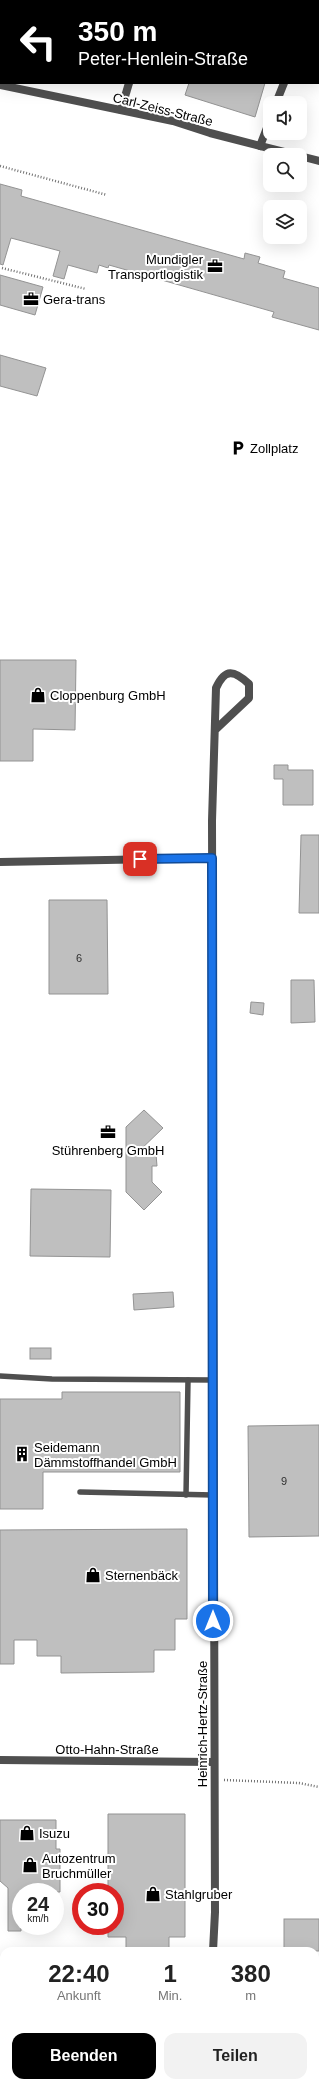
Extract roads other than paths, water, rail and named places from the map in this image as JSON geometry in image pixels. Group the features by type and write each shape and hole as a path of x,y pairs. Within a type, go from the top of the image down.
{"street":[{"path":"120,110 129,84"},
{"path":"279,96 284,84"},
{"name":"Carl-Zeiss-Straße","path":"0,85 173,121 268,148"},
{"path":"260,146 263,138"},
{"path":"307,158 319,161"},
{"name":"Heinrich-Hertz-Straße","path":"213,1947 215,1912 213,1762 212,858 215,730 216,688 221,677 229,672 239,674 249,684 249,698 215,730"},
{"path":"0,862 212,858"},
{"name":"Otto-Hahn-Straße","path":"0,1760 213,1762"}],"lane":[{"path":"0,1376 52,1379 213,1380"},
{"path":"186,1495 188,1380"},
{"path":"80,1492 213,1496"}],"place":[{"name":"Mundigler Transportlogistik","path":"215,266"},
{"name":"Gera-trans","path":"31,299"},
{"name":"Zollplatz","path":"238,448"},
{"name":"Cloppenburg GmbH","path":"38,695"},
{"name":"Stührenberg GmbH","path":"108,1132"},
{"name":"Seidemann Dämmstoffhandel GmbH","path":"22,1454"},
{"name":"Sternenbäck","path":"93,1575"},
{"name":"Isuzu","path":"27,1833"},
{"name":"Autozentrum Bruchmüller","path":"30,1865"},
{"name":"Stahlgruber","path":"153,1894"}]}
